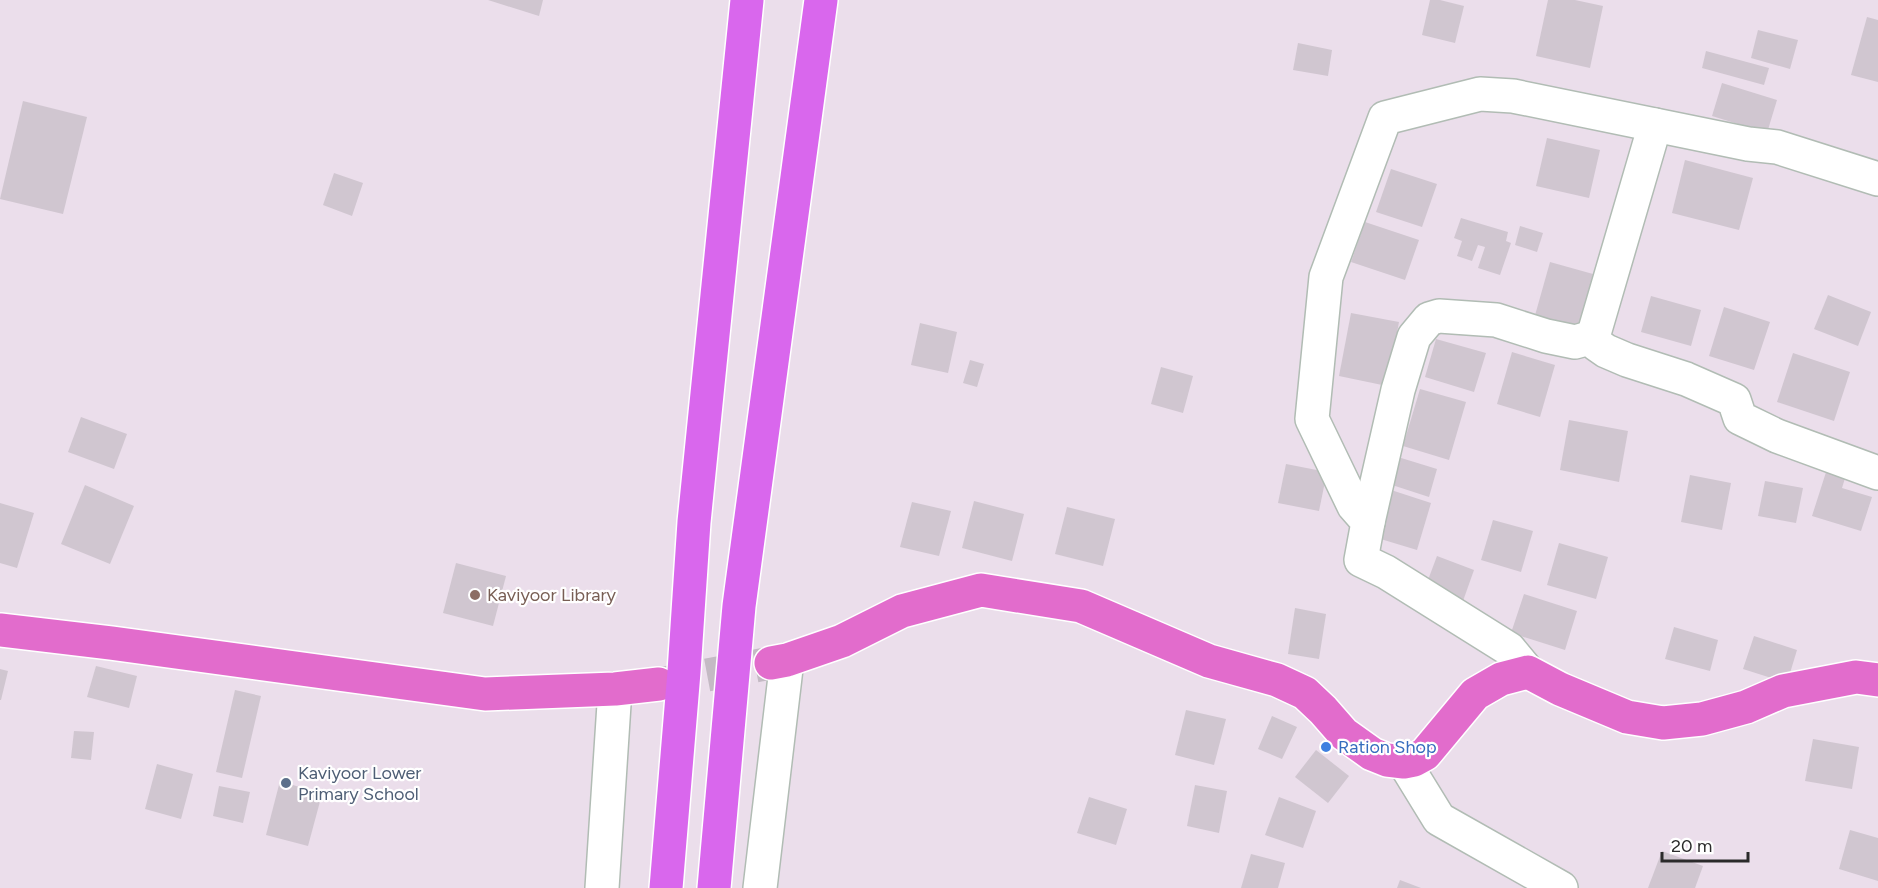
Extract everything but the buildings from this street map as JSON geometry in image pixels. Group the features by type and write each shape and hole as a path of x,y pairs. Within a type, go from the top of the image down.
{"highway":[{"path":"666,888 684,672 693,522 747,0"},
{"path":"714,888 739,606 821,0"}],"main road":[{"path":"779,662 842,640 902,611 981,590 1081,606 1209,660 1277,680 1305,693 1344,734 1372,754 1387,760 1404,762 1425,754 1475,694 1501,679 1528,672 1560,689 1627,717 1664,723 1702,719 1746,707 1783,691 1856,677 1878,680"},
{"path":"0,630 122,644 485,694 615,689 659,684"}],"street":[{"path":"1368,522 1354,506 1312,419 1326,277 1385,118 1480,94 1513,96 1748,144 1777,147 1878,179"},
{"path":"1655,125 1593,337 1596,344 1605,351 1627,360 1686,379 1734,400 1740,418 1768,431 1878,472"},
{"path":"1528,672 1509,649 1386,572 1361,560 1368,522 1398,390 1414,337 1429,319 1439,316 1496,320 1575,342 1593,337"},
{"path":"760,888 779,662"},
{"path":"602,888 615,689"},
{"path":"1404,762 1438,819 1561,888"}],"tunnel":[{"path":"659,684 771,663"}],"place":[{"name":"Kaviyoor Library","path":"475,595"},
{"name":"Ration Shop","path":"1326,747"},
{"name":"Kaviyoor Lower Primary School","path":"286,783"}]}
